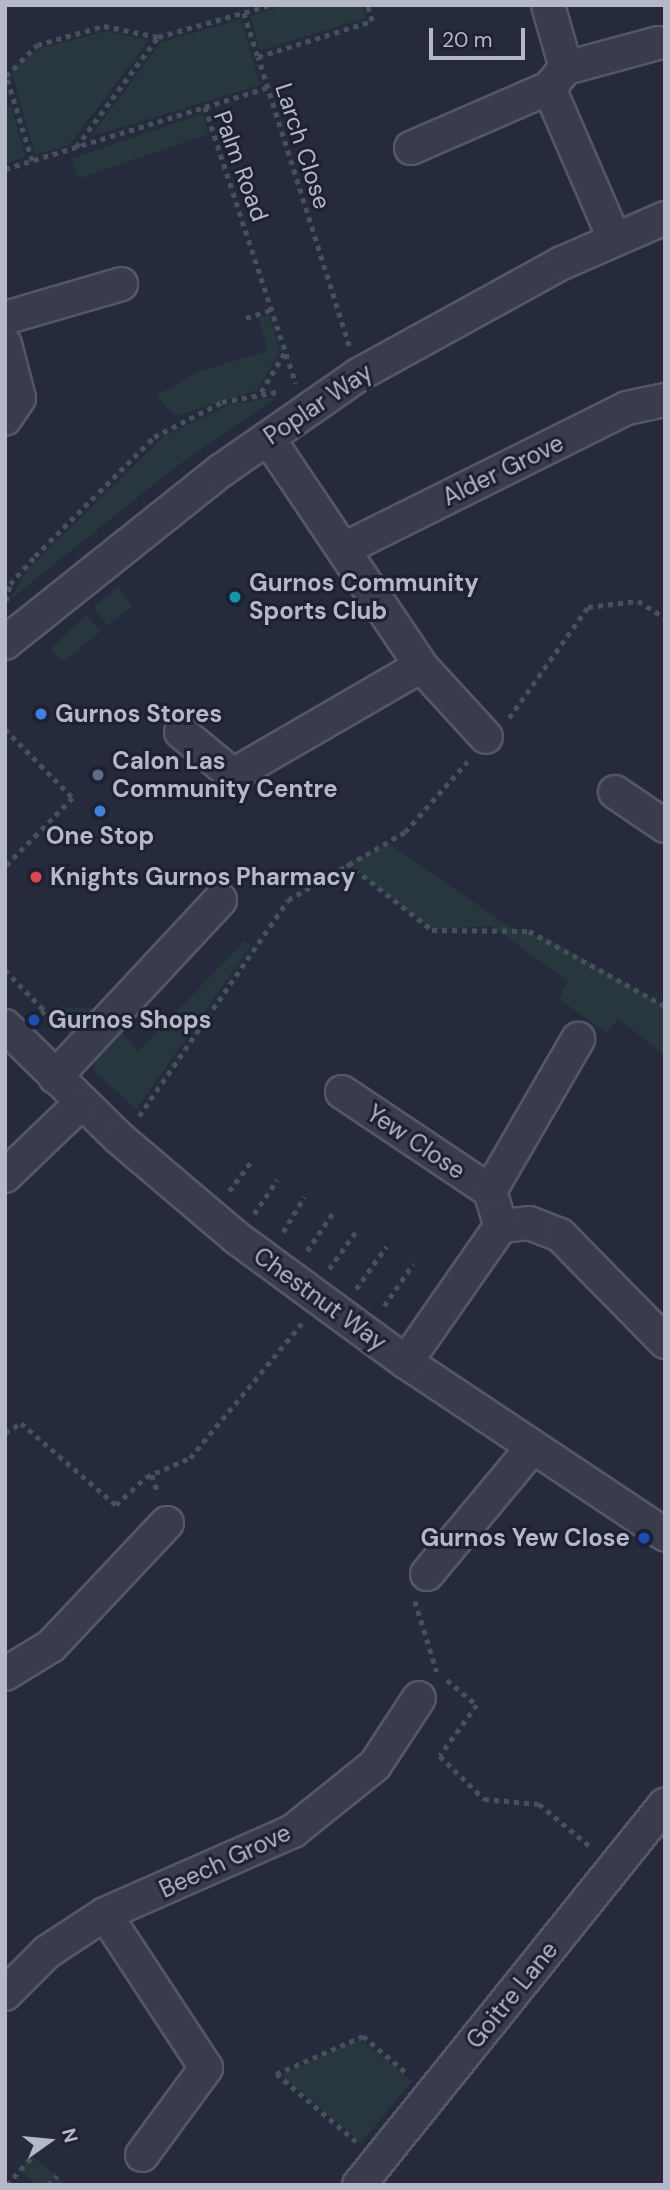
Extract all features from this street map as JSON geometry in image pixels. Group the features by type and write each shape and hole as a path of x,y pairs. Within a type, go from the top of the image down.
{"street":[{"path":"548,5 557,78 614,238"},
{"path":"411,148 557,78 658,43"},
{"name":"Poplar Way","path":"5,643 268,438 358,375 614,238 665,219"},
{"path":"5,318 121,284"},
{"path":"5,344 19,398 5,419"},
{"name":"Alder Grove","path":"344,549 627,408 665,400"},
{"path":"268,438 421,666 486,737"},
{"path":"181,732 233,775 421,666"},
{"path":"615,792 665,826"},
{"path":"55,1077 220,900"},
{"name":"Chestnut Way","path":"20,1023 55,1077 119,1138 265,1259 406,1363 665,1535"},
{"name":"Yew Close","path":"490,1191 578,1040"},
{"name":"Yew Close","path":"342,1092 490,1191 501,1226"},
{"path":"5,1177 81,1102"},
{"path":"406,1363 501,1226 529,1223 560,1235 665,1342"},
{"path":"427,1574 533,1447"},
{"path":"5,1674 51,1646 167,1523"},
{"name":"Beech Grove","path":"5,1994 47,1952 105,1914 293,1831 375,1765 419,1698"},
{"name":"Goitre Lane","path":"368,2173 665,1805"},
{"path":"105,1914 206,2068 142,2155"}],"path":[{"path":"32,161 7,67 37,45 104,26 158,37 270,5"},
{"name":"Larch Close","path":"358,375 257,57 372,21 367,5"},
{"path":"244,13 257,57"},
{"path":"75,147 158,37"},
{"path":"205,107 266,88"},
{"name":"Palm Road","path":"5,169 205,107 298,391 260,393 189,416 154,437 35,556 10,584 5,601"},
{"path":"246,317 271,310"},
{"path":"260,393 285,352"},
{"path":"119,1138 288,900 347,863 405,832 486,737 538,682 588,607 638,601 665,618"},
{"path":"5,729 73,798 5,867"},
{"path":"347,863 432,930 529,931 665,1006"},
{"path":"5,970 45,1011 20,1023"},
{"path":"265,1259 304,1197"},
{"path":"314,1296 332,1214"},
{"path":"5,1433 21,1423 116,1505 146,1477 190,1458 314,1296 357,1230"},
{"path":"314,1296 386,1247"},
{"path":"365,1333 414,1264"},
{"path":"427,1574 413,1590 422,1639 437,1673 477,1705 440,1756 484,1799 540,1804 615,1867"},
{"path":"419,1698 437,1673"},
{"path":"368,2173 276,2074 363,2036 431,2094"},
{"path":"7,2185 32,2156"},
{"path":"48,2185 57,2176"}],"shaded area":[{"path":"285,5 362,5 366,18 260,50 250,16"},
{"path":"241,19 260,85 90,137 161,42"},
{"path":"105,31 149,40 69,145 35,155 11,70 38,49"},
{"path":"11,107 26,157 5,164 5,109"},
{"path":"202,114 209,134 78,179 72,159"},
{"path":"269,315 280,351 257,390 175,416 156,396 197,372 268,351 258,318"},
{"path":"277,397 173,469 11,599 26,571 164,436 231,404"},
{"path":"118,586 132,606 108,626 94,608"},
{"path":"86,615 101,631 63,662 50,649"},
{"path":"389,844 510,927 552,941 665,1006 665,1055 618,1019 607,1033 559,999 568,981 491,926 432,930 347,863"},
{"path":"244,941 251,945 136,1110 95,1071 94,1056 119,1029 138,1052"},
{"path":"59,1007 101,1009 70,1037 59,1020"},
{"path":"360,2039 412,2081 361,2143 281,2075"},
{"path":"32,2156 67,2185 37,2185 18,2171"}],"place":[{"name":"Gurnos Community Sports Club","path":"235,597"},
{"name":"Gurnos Stores","path":"41,714"},
{"name":"Calon Las Community Centre","path":"98,775"},
{"name":"One Stop","path":"100,811"},
{"name":"Knights Gurnos Pharmacy","path":"36,877"},
{"name":"Gurnos Shops","path":"34,1020"},
{"name":"Gurnos Yew Close","path":"644,1538"}]}
